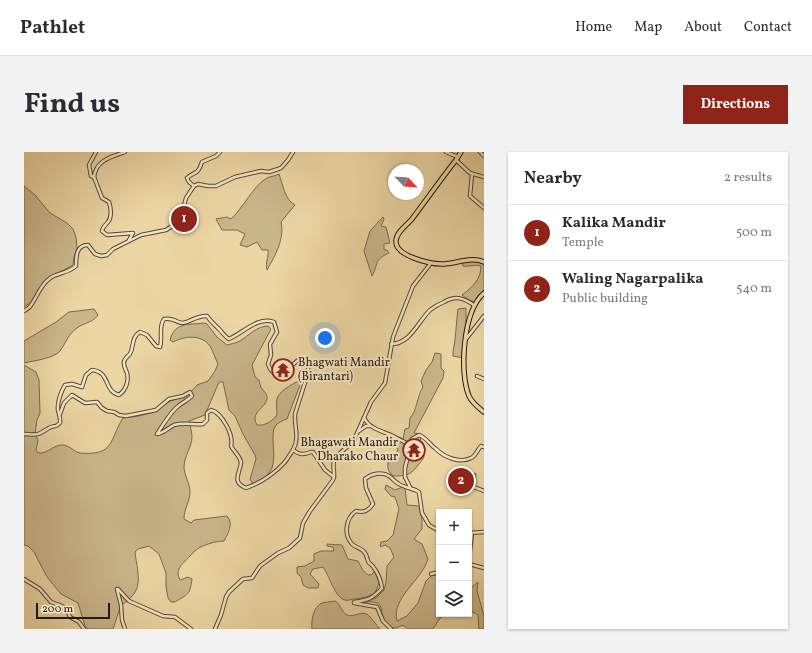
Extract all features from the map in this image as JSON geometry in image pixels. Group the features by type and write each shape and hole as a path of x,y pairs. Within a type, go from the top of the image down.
{"highway":[{"path":"461,152 412,219 396,236 395,243 398,248 408,255 431,263 447,264 476,260 484,262"},
{"path":"484,293 477,301 467,325 465,340 465,383 471,400 484,412"}],"street":[{"path":"96,152 89,165 91,176 94,177 102,198 109,202 111,207 110,220 102,231 107,235 133,233 129,241"},
{"path":"94,177 97,166 105,160 125,152"},
{"path":"194,186 189,182 188,178 199,170 202,162 216,156 220,152"},
{"path":"24,311 30,307 41,287 49,279 55,275 60,275 73,269 76,266 76,253 79,248 84,245 88,245 95,254 101,256 107,255 113,249 141,235 166,230 180,221 186,198 194,186 198,184 216,186 235,177 261,171 269,172 281,168 293,152"},
{"path":"446,152 458,158 472,174 484,177"},
{"path":"480,152 484,156"},
{"path":"472,174 470,196 484,208"},
{"path":"215,629 229,592 243,579 252,578 260,566 278,553 290,548 300,538 303,524 310,511 331,485 334,477 333,462 351,445 371,402 385,384 393,337 413,286 431,263"},
{"path":"391,344 397,344 408,338 430,310 448,300 457,297 467,300 475,306"},
{"path":"24,434 37,434 60,423 58,406 60,393 65,385 72,384 82,387 86,375 92,370 100,371 104,375 115,394 119,395 124,392 126,390 128,376 124,362 130,353 135,337 140,332 146,333 156,346 160,347 162,342 161,323 164,319 171,318 185,323 198,316 207,316 212,324 229,339 256,323 269,320 274,322 277,332 270,344 271,355 268,364 272,370 277,374 284,373 301,358 305,359 308,364 308,373 295,414 294,421 297,432 294,447 286,462 282,466 259,483 246,488 242,487 238,481 237,475 241,464 232,446 229,430 220,416 214,411 210,410 207,412 207,420 203,424 174,425 162,433 157,434 163,426 165,419 177,407 192,396 190,392 183,396 169,399 156,410 126,416 107,411 98,402 85,404 72,395 64,403 60,414"},
{"path":"465,340 484,316"},
{"path":"478,376 484,379"},
{"path":"364,418 372,427 410,445"},
{"path":"358,431 366,426 372,427"},
{"path":"410,488 404,474 410,445 415,437 419,435 425,437 434,448 445,456 456,460 466,460 475,455 476,451 481,446 484,447"},
{"path":"292,450 305,455 313,452 325,470 334,477"},
{"path":"391,629 383,621 377,607 354,603 370,599 382,588 377,572 374,567 368,563 366,554 351,543 347,533 347,525 352,514 356,511 364,512 373,504 365,483 368,476 376,474 389,475 394,482 420,492 422,513 429,525 436,529"},
{"path":"474,487 474,475 467,475 466,486 468,488 474,487 484,491"},
{"path":"472,533 484,532"},
{"path":"472,565 484,568"},
{"path":"431,574 436,573"},
{"path":"24,579 40,589 51,602 62,606 67,610 70,617 80,622 84,629"},
{"path":"125,629 117,589 130,601 163,616 175,617 191,629"}],"shaded area":[{"path":"279,174 289,200 295,205 281,222 282,234 280,241 276,253 267,270 266,264 268,250 262,250 257,242 247,247 240,245 245,234 237,230 222,230 216,219 227,217 231,219 257,186 267,178"},
{"path":"24,186 35,195 50,213 67,223 73,229 76,237 77,248 73,265 45,280 31,302 24,307"},
{"path":"383,217 384,219 381,226 386,227 390,243 384,244 384,250 387,250 389,253 378,260 372,276 364,251 370,231"},
{"path":"478,261 484,264 484,291 475,302 462,295 478,279 481,266 463,266 462,262"},
{"path":"466,308 463,358 453,356 453,352 458,309"},
{"path":"94,309 98,315 93,320 74,330 60,351 54,356 24,363 24,341 56,322 69,312"},
{"path":"204,323 207,324 217,337 227,345 240,341 264,326 268,326 271,329 252,365 255,377 259,380 261,388 267,397 267,401 255,416 257,425 266,424 277,415 278,396 286,388 299,381 300,385 287,419 277,424 274,429 274,457 272,468 266,476 254,486 250,479 256,459 255,455 235,416 229,410 223,382 219,382 205,415 189,421 192,441 185,459 184,467 190,492 184,519 191,523 194,520 227,516 230,522 229,532 224,541 214,542 199,548 180,566 178,576 180,580 188,577 192,579 188,594 175,602 171,602 168,598 166,573 159,554 149,546 138,549 135,552 138,576 137,588 129,600 121,605 113,629 87,629 78,603 61,594 47,577 34,552 28,546 24,545 24,365 36,372 39,380 40,413 37,420 35,434 38,440 36,450 38,453 45,452 60,445 64,445 80,453 100,452 109,445 123,418 139,416 157,411 166,403 189,394 197,385 208,381 218,364 210,346 202,339 193,337 183,338 173,342 170,340 172,334 179,327"},
{"path":"435,353 441,354 441,368 444,371 443,378 414,433 421,434 420,442 415,444 424,452 424,457 411,473 402,476 393,476 388,466 389,459 394,456 398,450 394,441 399,437 403,439 405,429 409,428 410,418 423,387 421,381 432,362"},
{"path":"386,485 395,490 403,487 405,488 407,505 419,506 422,529 414,539 422,544 428,559 425,567 398,605 396,613 397,621 407,616 418,603 426,581 431,576 436,575 436,617 442,617 433,629 407,629 403,625 392,628 385,621 379,604 365,602 376,598 384,590 387,566 394,557 390,548 385,545 380,546 381,542 387,541 393,535 399,509 395,497 391,496 385,489"},
{"path":"327,544 342,545 348,559 358,561 366,574 371,575 375,571 379,583 375,593 365,597 349,600 341,598 335,591 323,567 313,569 310,574 319,584 318,588 308,588 303,585 301,577 297,573 297,567 305,566 314,561 314,554 321,551 334,551 333,547 327,546"},
{"path":"478,582 477,591 484,616 484,629 479,629 478,615 472,612 472,587"},
{"path":"335,601 347,615 352,616 363,613 368,615 380,629 312,629 312,618 316,608 322,603"}],"place":[{"name":"Kalika Mandir","path":"184,219"},
{"name":"Bhagwati Mandir (Birantari)","path":"283,370"},
{"name":"Bhagawati Mandir Dharako Chaur","path":"414,450"},
{"name":"Waling Nagarpalika","path":"461,481"}]}
